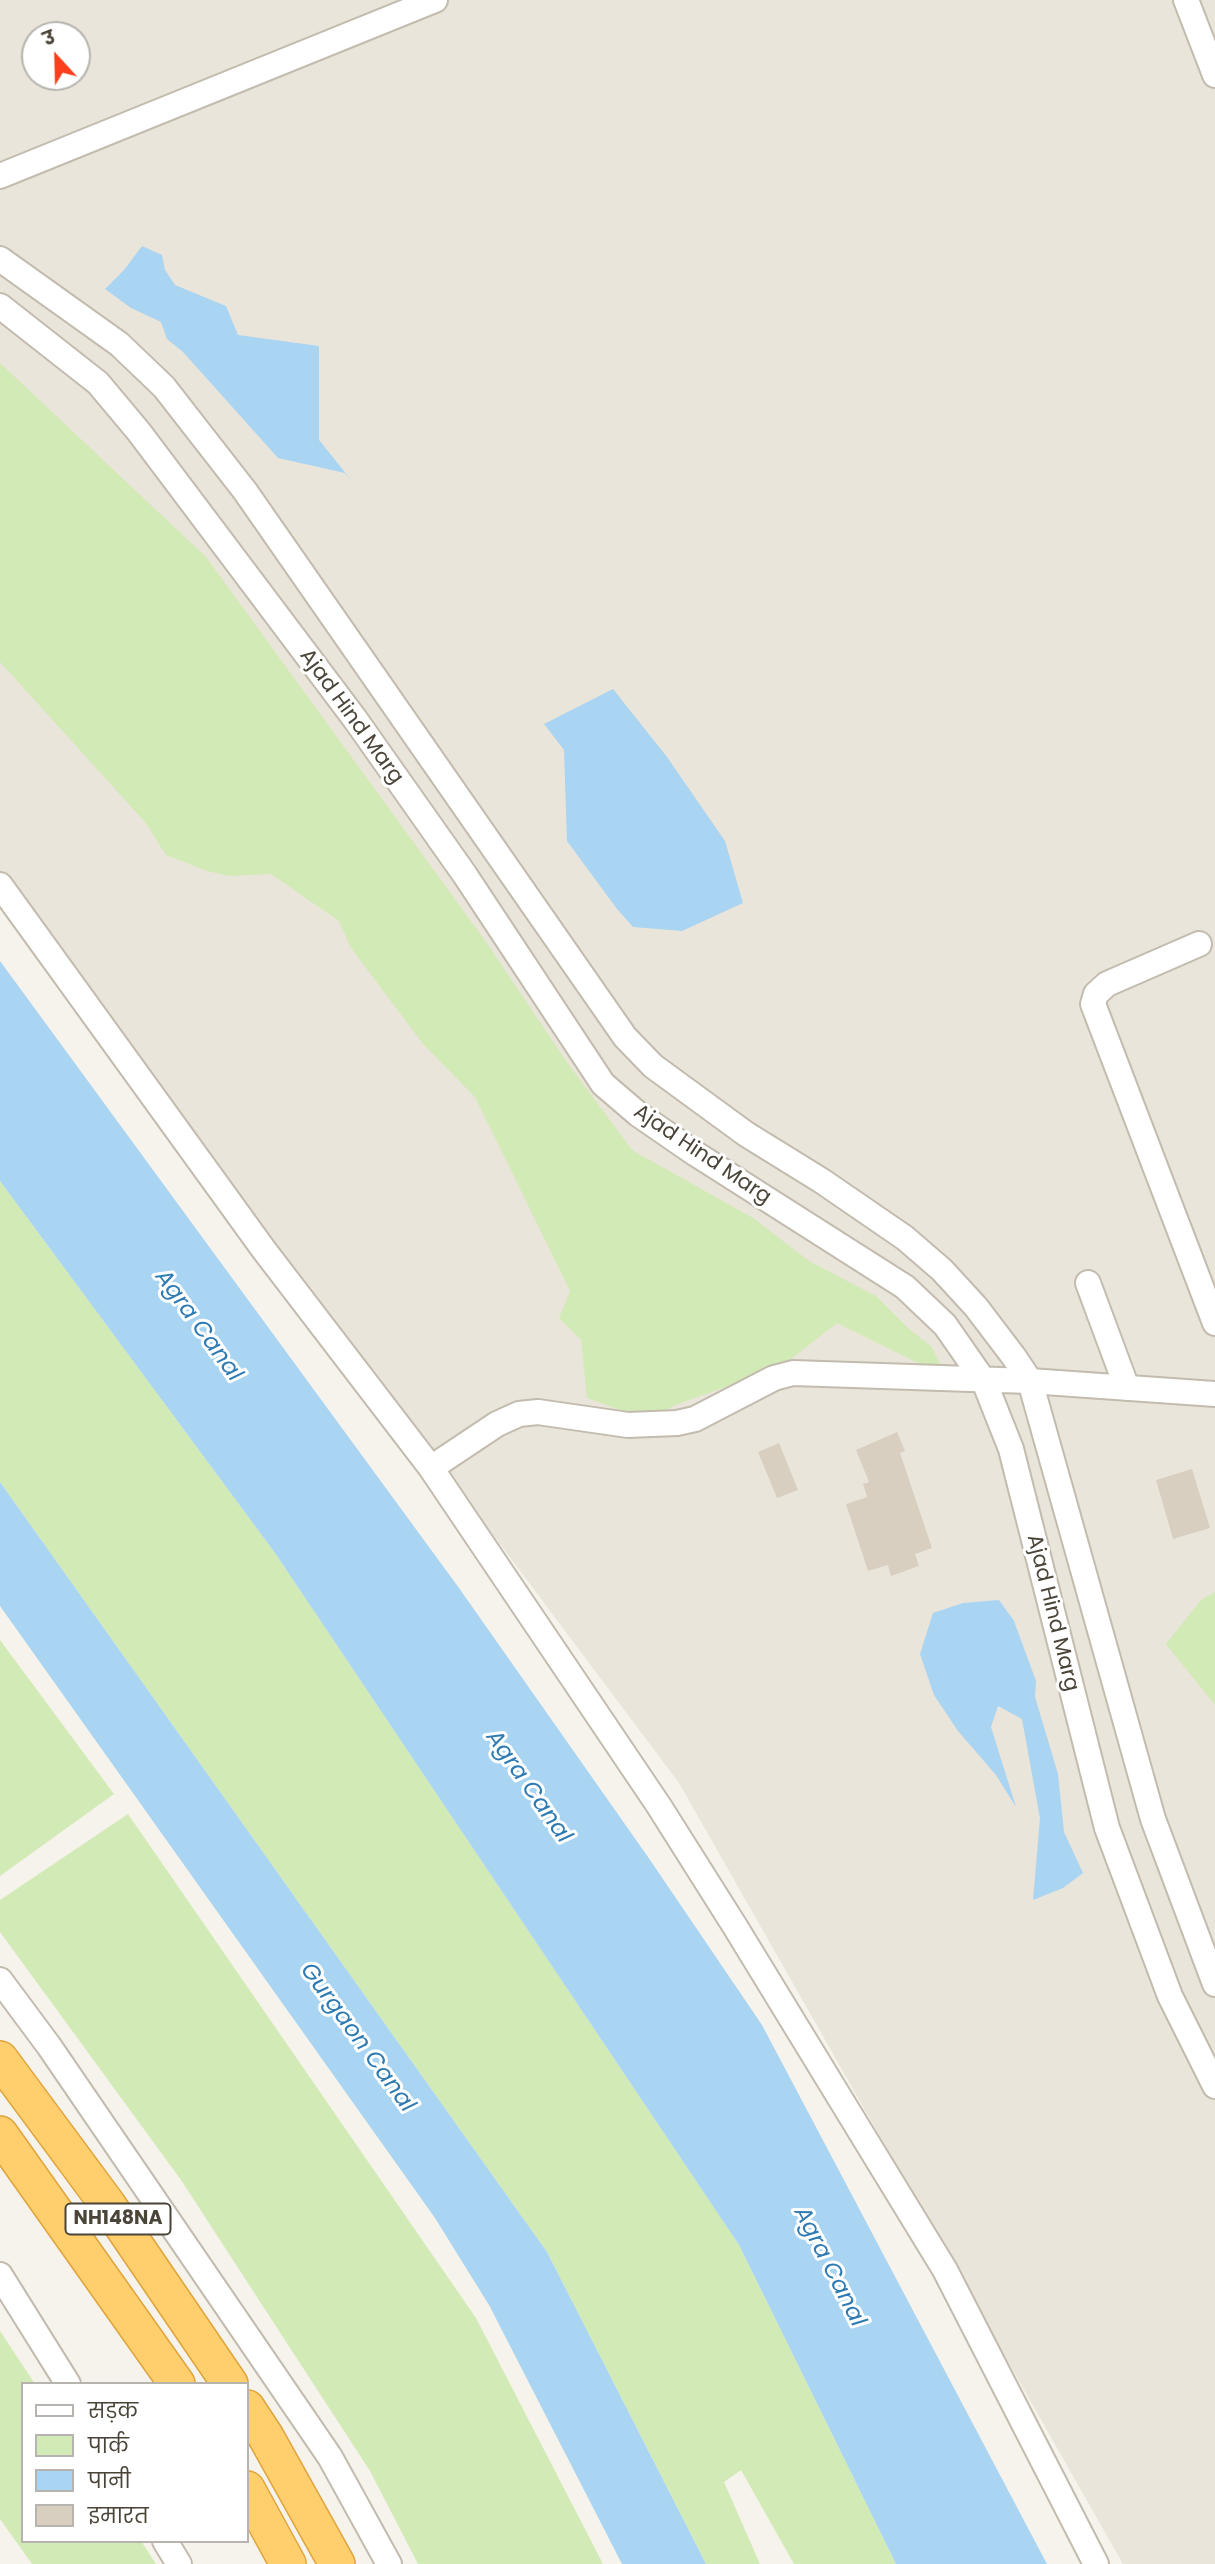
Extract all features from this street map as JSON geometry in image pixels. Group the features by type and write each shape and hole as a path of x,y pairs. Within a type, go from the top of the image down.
{"highway":[{"name":"NH148NA","path":"0,2059 107,2205 229,2382"},
{"name":"NH148NA","path":"0,2134 176,2382"},
{"path":"248,2410 337,2564"},
{"path":"248,2491 288,2564"}],"street":[{"path":"0,176 435,0"},
{"path":"1186,0 1215,75"},
{"path":"0,259 119,344 164,387 245,491 625,1037 653,1066 746,1134 822,1181 905,1238 942,1270 976,1307 1030,1381 1153,1819 1215,1984"},
{"name":"Ajad Hind Marg","path":"0,306 98,383 139,432 355,719 465,875 603,1084 638,1114 696,1154 905,1287 945,1325 984,1381 1011,1449 1107,1828 1170,1996 1215,2086"},
{"path":"0,885 264,1250 431,1468 666,1817 945,2270 1096,2564"},
{"path":"1199,944 1107,984 1096,993 1093,1004 1215,1323"},
{"path":"1088,1283 1127,1388"},
{"path":"431,1468 497,1424 519,1414 538,1412 628,1424 677,1423 695,1419 774,1378 793,1373 1030,1381 1215,1394"},
{"path":"0,1980 57,2058 330,2456 389,2564"},
{"path":"0,2275 67,2382"},
{"path":"166,2543 179,2564"}],"shaded area":[{"path":"0,0 1215,0 1215,2564 1123,2564 679,1783 0,877"}],"green space":[{"path":"0,363 206,557 486,942 566,1061 632,1150 753,1218 809,1261 876,1296 909,1329 931,1346 948,1378 837,1323 781,1367 675,1405 648,1420 587,1398 581,1340 559,1318 570,1291 475,1097 423,1044 351,948 339,921 271,874 229,876 207,871 166,855 145,822 0,662"},
{"path":"0,1181 275,1553 739,2245 896,2564 794,2564 741,2470 724,2482 760,2564 706,2564 547,2252 0,1482"},
{"path":"1215,1592 1215,1705 1166,1644 1201,1600"},
{"path":"0,1640 114,1794 0,1876"},
{"path":"128,1814 476,2318 603,2564 418,2564 370,2471 181,2180 0,1932 0,1900"},
{"path":"0,2331 34,2382 21,2382 21,2543 142,2543 156,2564 32,2564 0,2519"}],"water":[{"path":"142,246 162,255 165,270 175,285 226,306 238,335 319,346 319,440 356,486 345,473 278,458 183,352 167,339 161,322 131,308 105,289"},
{"path":"613,689 667,757 725,841 743,903 682,931 633,927 567,841 564,750 544,724"},
{"name":"Agra Canal","path":"0,961 459,1588 762,2025 1047,2564 896,2564 739,2245 275,1553 0,1181"},
{"name":"Gurgaon Canal","path":"0,1482 547,2252 706,2564 622,2564 489,2305 435,2218 0,1606"},
{"path":"999,1600 1014,1621 1036,1681 1035,1697 1058,1774 1064,1832 1083,1873 1063,1888 1033,1900 1040,1818 1022,1719 998,1706 991,1727 1016,1807 996,1775 958,1731 934,1695 920,1654 933,1613 963,1603"}],"building":[{"path":"897,1432 905,1451 900,1453 932,1548 915,1554 919,1566 891,1576 888,1565 868,1571 846,1504 867,1497 863,1484 869,1482 856,1450"},
{"path":"779,1443 798,1490 777,1498 758,1452"},
{"path":"1192,1469 1210,1528 1173,1539 1156,1480"}]}
